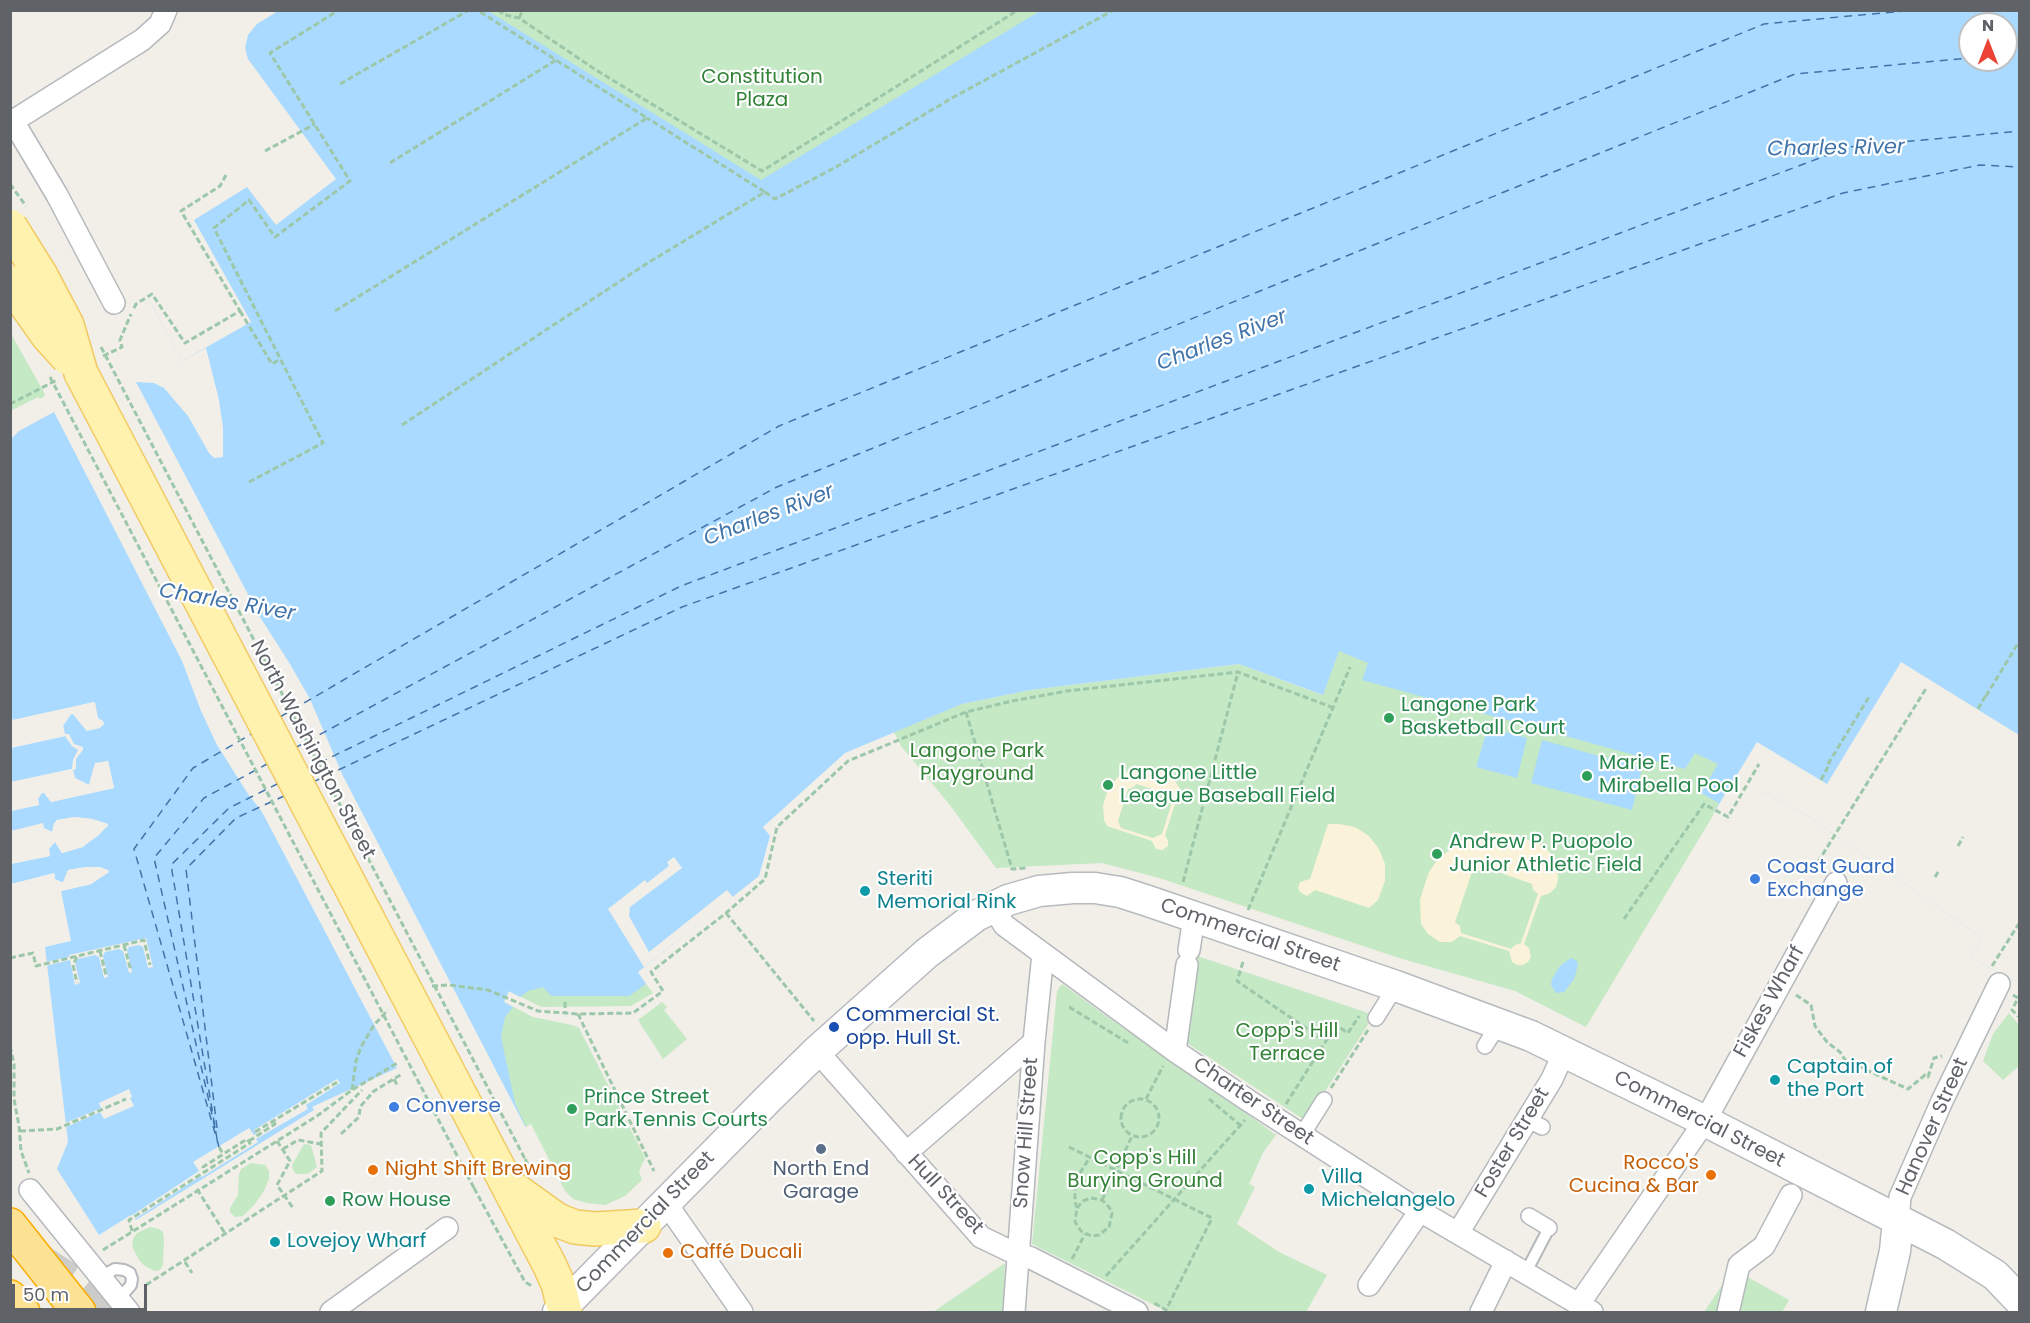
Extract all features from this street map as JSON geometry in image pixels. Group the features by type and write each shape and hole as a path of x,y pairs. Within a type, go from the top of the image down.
{"highway":[{"path":"10,1225 79,1312"},
{"path":"10,1297 23,1312"}],"main road":[{"name":"North Washington Street","path":"20,220 36,268 67,325 81,373 553,1272 566,1311"},
{"name":"North Washington Street","path":"10,282 48,336 81,373"},
{"name":"Commercial Street","path":"566,1311 816,1038 965,923 993,906 1020,895 1055,888 1095,888 1120,892 1396,986 1492,1035 1564,1052 1705,1121 1797,1184 1898,1220 1945,1244 1995,1275 2019,1301"},
{"path":"502,1176 557,1220 575,1227 595,1229 655,1214"},
{"name":"Hanover Street","path":"1881,1312 1895,1251 1898,1220"}],"street":[{"path":"114,303 57,195 12,122 148,36 160,24 166,10"},
{"name":"Fiskes Wharf","path":"1586,1308 1705,1121 1836,883"},
{"name":"Charter Street","path":"993,906 1004,925 1043,954 1169,1058 1302,1135 1420,1211 1586,1308"},
{"path":"1169,1058 1194,917"},
{"name":"Snow Hill Street","path":"1014,1312 1034,1042 1043,954"},
{"name":"Hanover Street","path":"1898,1220 1900,1197 1995,975"},
{"path":"1369,1015 1396,986"},
{"name":"Hull Street","path":"816,1038 906,1154 976,1233 986,1240 1142,1306"},
{"path":"906,1154 1034,1042"},
{"name":"Foster Street","path":"1458,1233 1535,1123 1564,1052"},
{"path":"1302,1135 1324,1100"},
{"path":"1728,1312 1739,1265 1764,1246 1797,1184"},
{"path":"30,1190 124,1306"},
{"path":"1369,1285 1420,1211"},
{"path":"655,1214 742,1312"},
{"path":"1529,1216 1549,1228"},
{"path":"331,1312 447,1228"},
{"path":"1481,1312 1506,1261"}],"lane":[{"path":"1526,1272 1549,1228"}],"path":[{"path":"249,482 323,443 214,228 249,200 275,237 350,181 270,52 339,10"},
{"path":"340,84 469,10"},
{"path":"477,10 775,199 836,167 952,98 1114,10"},
{"path":"498,10 505,15 519,18 596,70 762,171 1018,10"},
{"path":"519,18 523,10"},
{"path":"390,163 556,60"},
{"path":"335,311 647,118"},
{"path":"265,151 315,124"},
{"path":"226,175 220,186 181,211 272,364 280,359"},
{"path":"10,184 20,220"},
{"path":"402,425 646,264 765,192"},
{"path":"120,340 136,304 152,294 185,343 240,311"},
{"name":"North Washington Street","path":"99,341 502,1176 525,1282"},
{"name":"North Washington Street","path":"48,373 502,1176"},
{"path":"1978,709 2019,640"},
{"path":"1247,912 1350,668"},
{"path":"510,998 538,1011 565,1014 633,1013 663,991 651,972 765,879 777,827 848,761 966,712 1067,691 1238,672 1334,708"},
{"path":"1184,882 1238,672"},
{"path":"1986,696 1995,680"},
{"path":"1813,870 1927,687"},
{"path":"1821,780 1869,697"},
{"path":"966,712 1012,869"},
{"path":"1828,764 1837,751"},
{"path":"1624,919 1704,804 1728,817 1759,764"},
{"path":"1958,846 1963,837"},
{"path":"1935,877 1938,872"},
{"path":"726,913 816,1038"},
{"path":"1995,975 2019,922"},
{"path":"10,958 33,953 36,966 144,940 150,965"},
{"path":"124,945 131,971"},
{"path":"100,951 106,975"},
{"path":"76,957 73,965 77,983"},
{"path":"1243,962 1237,981 1325,1041"},
{"path":"1779,986 1811,1005 1815,1026 1845,1060 1908,1089 1925,1075 1928,1077 1934,1058 1942,1056 1946,1047"},
{"path":"565,1002 565,1014"},
{"path":"578,1014 654,1171"},
{"path":"1282,1111 1336,1025 1348,1033 1369,1015"},
{"path":"1324,1100 1369,1015"},
{"path":"10,1046 14,1064 14,1087"},
{"path":"1146,1099 1169,1058"},
{"path":"99,1252 399,1062"},
{"path":"341,1134 359,1117 360,1107 374,1091 402,1074"},
{"path":"394,1079 397,1085"},
{"path":"132,1231 129,1220 250,1143 249,1141 274,1123 339,1081"},
{"path":"146,1285 322,1171 321,1133 362,1090 352,1090"},
{"path":"20,1131 57,1129 126,1099"},
{"path":"1146,1099 1155,1107 1159,1123 1156,1130 1146,1137 1132,1136 1122,1126 1122,1112 1129,1102 1146,1099"},
{"path":"1097,1273 1105,1277 1246,1119"},
{"path":"255,1132 274,1123"},
{"path":"1102,1200 1132,1136"},
{"path":"205,1170 203,1167 247,1138 249,1141"},
{"path":"277,1140 290,1161 278,1185 293,1209"},
{"path":"283,1149 298,1140 321,1144"},
{"path":"219,1147 223,1154"},
{"path":"1070,1148 1212,1218 1166,1310 1142,1306"},
{"path":"1077,1208 1083,1201 1091,1198 1102,1200 1112,1213 1109,1227 1099,1235 1085,1234 1075,1222 1077,1208 1075,1188 1078,1176 1090,1157"},
{"path":"197,1189 226,1235"},
{"path":"1072,1260 1085,1234"},
{"path":"1064,1256 1080,1264"},
{"path":"184,1262 192,1273"}],"green space":[{"name":"Constitution Plaza","path":"487,11 1042,11 761,181"},
{"path":"10,332 46,396 11,415 10,415"},
{"name":"Langone Park Playground","path":"1344,629 1747,759 1586,1027 1515,991 1399,958 1159,878 1102,863 996,868 949,804 901,746 894,732 962,704 1030,690 1239,664 1322,695"},
{"name":"Copp's Hill Terrace","path":"1197,956 1374,1015 1306,1121 1184,1041"},
{"path":"638,973 653,993 631,1006 541,1007 509,991 504,1002 533,1017 579,1028 645,1158 639,1171 642,1180 625,1196 605,1205 587,1203 573,1199 565,1191 531,1124 487,1147 494,988"},
{"name":"Copp's Hill Burying Ground","path":"1062,984 1123,1028 1186,1069 1276,1135 1263,1153 1249,1184 1255,1187 1237,1224 1279,1252 1327,1275 1306,1312 1168,1312 1032,1244 1057,991"},
{"path":"662,1002 667,1007 664,1010 687,1039 663,1059 638,1020"},
{"path":"2009,1013 2019,1025 2019,1066 2003,1080 1983,1061 1993,1034"},
{"path":"304,1144 311,1145 317,1167 308,1174 296,1174 292,1165"},
{"path":"251,1163 265,1165 269,1171 269,1179 254,1205 243,1216 235,1217 230,1212 230,1208 238,1195 239,1174 241,1169"},
{"path":"150,1227 163,1232 164,1240 163,1265 160,1270 155,1271 139,1260 132,1246 137,1233"},
{"path":"1005,1263 1003,1312 933,1312"},
{"path":"1733,1269 1789,1300 1782,1312 1704,1312"}],"sand":[{"path":"1139,768 1155,769 1175,781 1180,789 1165,835 1168,846 1163,850 1156,849 1152,841 1107,826 1104,820 1103,805 1108,789 1118,777","holes":["1136,784 1168,794 1172,802 1162,834 1153,838 1121,828 1118,821 1128,789"]},
{"path":"1328,824 1355,827 1369,836 1379,849 1385,864 1385,881 1378,900 1369,908 1315,890 1307,896 1298,888 1300,882 1310,879"},
{"path":"1494,833 1515,835 1547,849 1557,862 1556,887 1550,893 1541,896 1524,944 1529,948 1531,957 1523,965 1512,962 1509,951 1460,936 1452,942 1440,942 1428,934 1421,924 1420,900 1429,872 1438,859 1460,842 1478,835","holes":["1484,867 1532,884 1533,890 1538,894 1521,943 1511,949 1461,933 1460,926 1455,922 1472,872"]}],"water":[{"name":"Charles River","path":"278,11 488,11 761,180 1040,11 2019,11 2019,983 1971,958 1982,938 1808,816 1764,792 1713,814 1719,803 1701,793 1718,764 1695,753 1685,769 1362,680 1368,663 1339,651 1323,695 1239,664 1030,690 962,704 845,753 763,827 770,836 759,876 638,972 646,984 629,996 551,996 543,987 528,991 520,997 509,991 504,1002 513,1007 505,1017 501,1037 515,1103 526,1127 454,1164 399,1067 312,1107 314,1110 136,1220 131,1215 99,1235 57,1169 68,1142 45,947 71,941 61,891 91,884 109,872 100,867 86,867 68,870 63,882 55,879 55,874 11,884 10,864 50,856 49,849 55,842 62,853 82,847 98,836 108,824 74,817 54,823 52,832 43,825 11,831 10,811 39,805 38,799 44,792 51,802 114,788 108,761 95,764 89,785 75,778 72,769 11,782 10,748 65,736 63,726 71,714 87,731 104,724 98,719 94,702 13,720 10,710 11,415 130,354 150,301 182,361 251,322 194,220 247,187 276,225 336,179 248,59 245,48 248,35 257,24"},
{"path":"1488,727 1527,738 1517,778 1476,767"},
{"name":"Marie E. Mirabella Pool","path":"1542,740 1642,768 1632,810 1531,783"},
{"path":"1571,958 1577,961 1578,965 1574,979 1564,992 1556,993 1551,985 1552,979 1560,966"}],"pier":[{"path":"150,301 182,361 206,348 219,400 223,428 223,457 214,458 209,453 188,416 164,388 154,383 136,382 260,617 310,699 343,776 527,1130 456,1166 452,1165 437,1144 262,812 217,745 182,661 54,412 19,431 11,439 10,411 38,397 40,399 45,396 44,393 121,355 123,357 130,354 129,348 146,303"},
{"path":"1901,662 2019,735 2019,983 1971,958 1982,938 1808,816 1764,792 1740,830 1713,814 1757,742 1827,784"},
{"path":"95,702 98,718 104,724 100,728 87,731 73,714 63,726 65,734 69,734 74,744 83,747 76,759 76,769 73,770 75,778 89,785 95,763 108,761 114,788 51,802 42,793 38,799 39,805 11,811 10,808 35,802 41,790 46,790 53,799 110,786 105,764 97,766 90,788 85,788 73,781 70,772 10,785 11,782 72,769 78,750 65,736 11,748 10,745 62,734 61,725 70,711 75,712 89,728 99,726 100,723 95,720 92,705 13,723 13,720"},
{"path":"74,817 92,819 108,824 108,826 83,847 62,853 55,842 49,849 50,856 11,864 10,861 46,853 46,848 52,840 57,840 63,850 81,844 104,826 74,820 59,823 53,835 48,835 41,827 10,834 11,831 43,823 44,828 52,832 56,820"},
{"path":"674,857 682,868 630,907 629,916 649,952 727,890 733,897 644,967 608,909 645,880 647,883 669,866 667,862"},
{"path":"100,867 109,872 91,884 58,892 60,888 90,881 105,872 86,870 70,873 66,883 62,885 53,881 52,877 10,887 11,884 54,873 55,879 64,882 68,870"},
{"path":"146,938 153,967 148,968 143,947 139,945 129,947 127,950 132,972 129,973 123,951 119,949 105,952 103,956 108,977 104,978 99,957 95,955 78,959 75,962 80,983 75,985 70,960 45,966 45,962 69,957 69,955"},
{"path":"337,1079 340,1083 306,1105 308,1109 256,1139 258,1142 135,1219 131,1216 199,1171 193,1162 249,1128 254,1135 256,1134 254,1130"},
{"path":"129,1089 134,1106 104,1119 100,1112 64,1128 63,1124 101,1108 99,1103"}],"ferry route":[{"path":"280,717 779,426 1764,24 1915,10"},
{"path":"295,748 777,487 1795,74 1958,59"},
{"path":"307,769 681,586 1849,147 2020,131"},
{"path":"313,782 682,607 1843,193 1980,165 2020,167"},
{"path":"219,1147 134,849 193,768 253,733"},
{"path":"215,1128 154,858 204,798 267,764"},
{"path":"217,1139 171,865 229,808 279,783"},
{"path":"217,1128 186,869 236,818 284,796"}],"tunnel":[{"path":"42,1262 81,1287 110,1312"}],"place":[{"name":"Langone Park Basketball Court","path":"1389,718"},
{"name":"Marie E. Mirabella Pool","path":"1587,776"},
{"name":"Langone Little League Baseball Field","path":"1108,785"},
{"name":"Andrew P. Puopolo Junior Athletic Field","path":"1437,854"},
{"name":"Coast Guard Exchange","path":"1755,879"},
{"name":"Steriti Memorial Rink","path":"865,891"},
{"name":"Commercial St. opp. Hull St.","path":"834,1027"},
{"name":"Captain of the Port","path":"1775,1080"},
{"name":"Converse","path":"394,1107"},
{"name":"Prince Street Park Tennis Courts","path":"572,1109"},
{"name":"North End Garage","path":"821,1149"},
{"name":"Night Shift Brewing","path":"373,1170"},
{"name":"Rocco's Cucina & Bar","path":"1711,1175"},
{"name":"Villa Michelangelo","path":"1309,1189"},
{"name":"Row House","path":"330,1201"},
{"name":"Lovejoy Wharf","path":"275,1242"},
{"name":"Caffé Ducali","path":"668,1253"}]}
